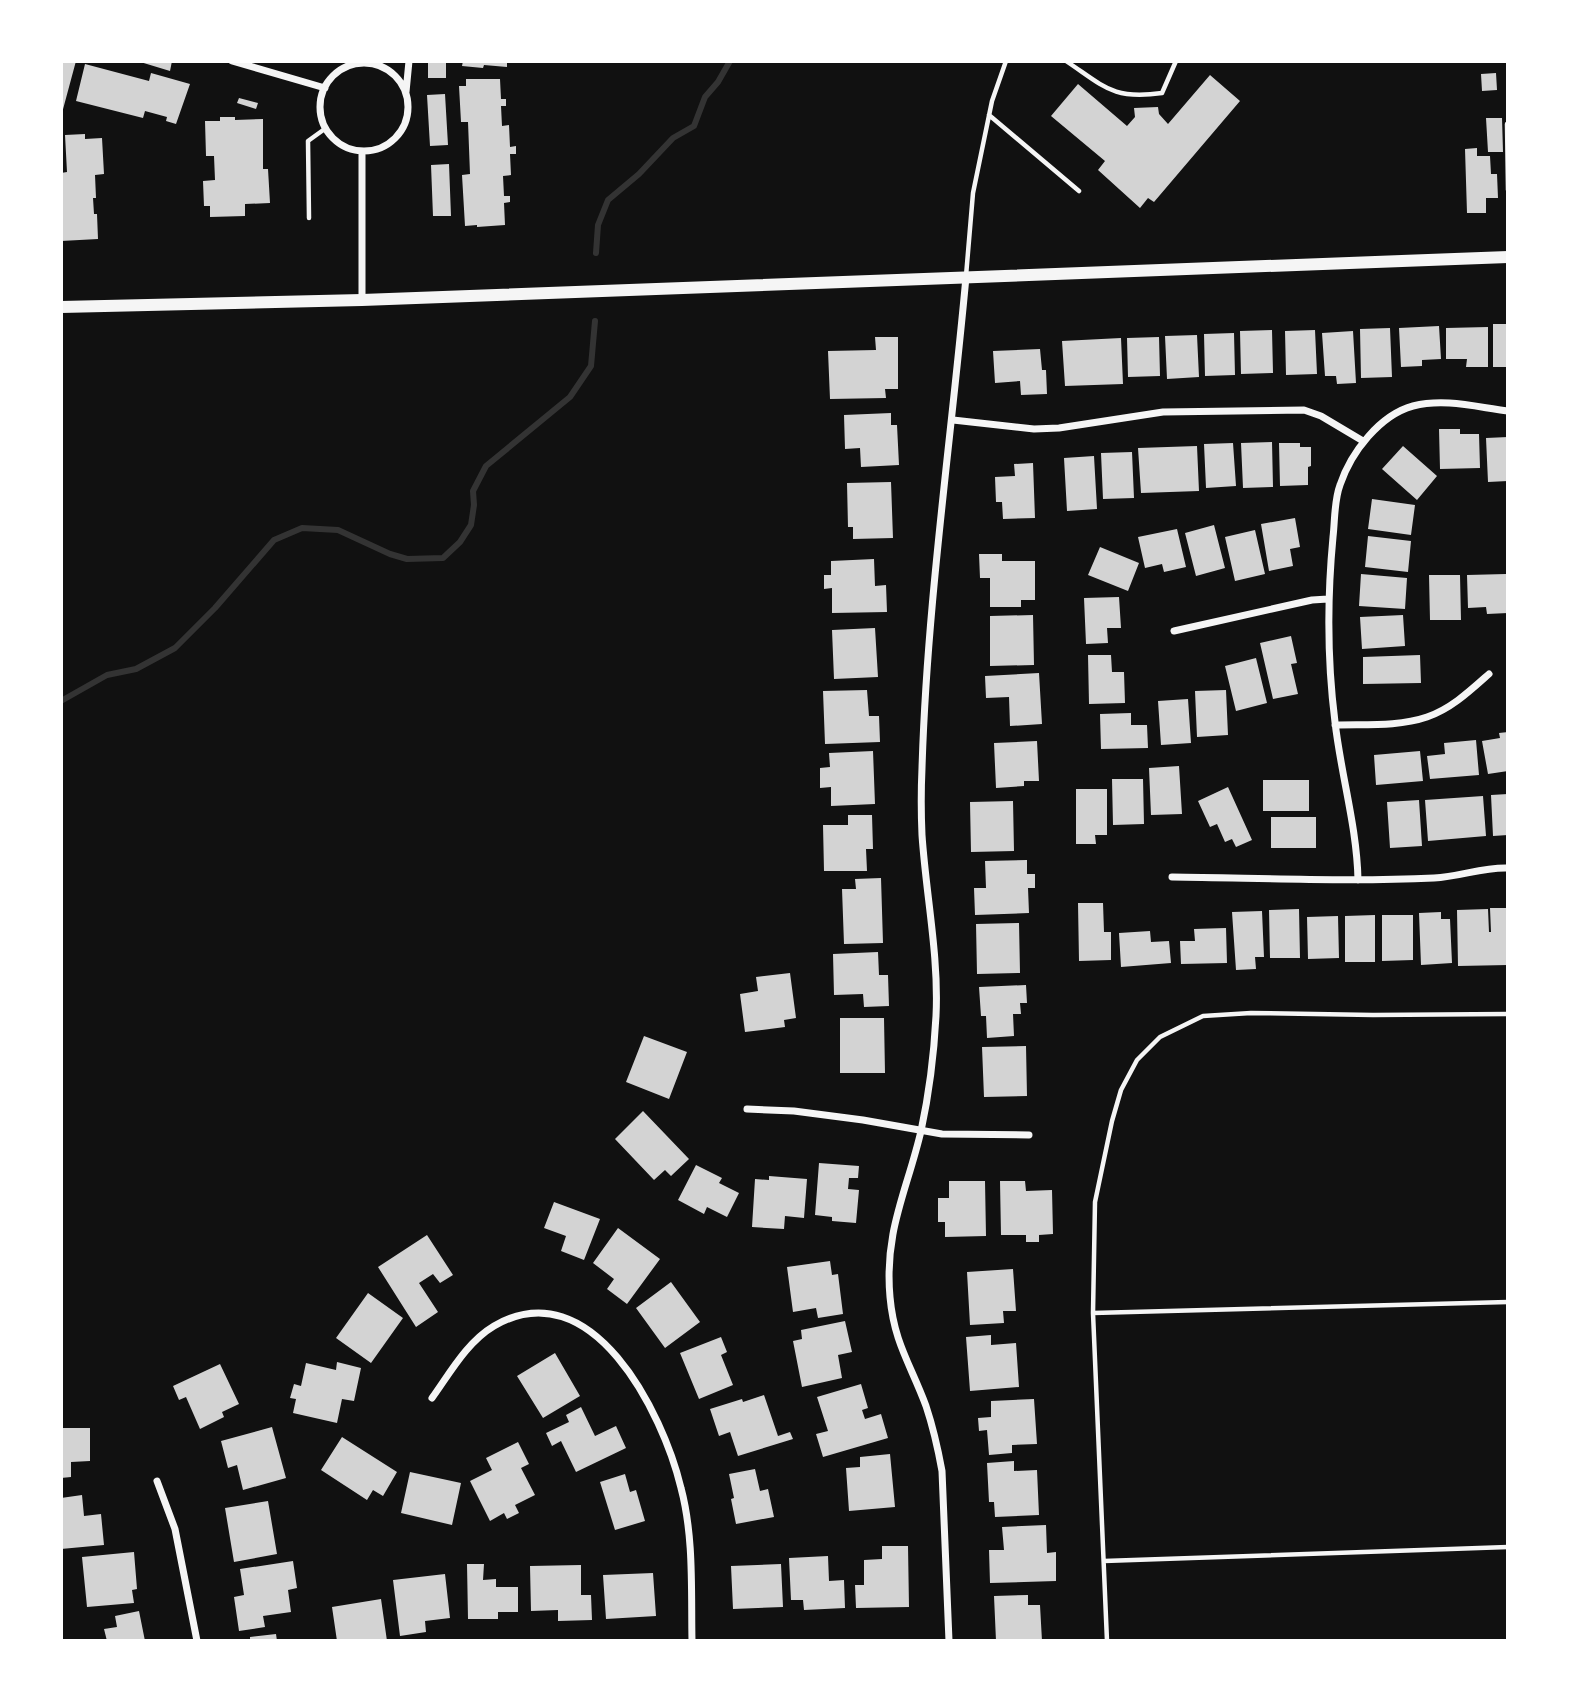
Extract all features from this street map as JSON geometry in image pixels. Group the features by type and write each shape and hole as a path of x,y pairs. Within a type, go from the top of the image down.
{"main road":[{"path":"61,307 362,300 1508,257"}],"street":[{"path":"232,61 324,88"},
{"path":"406,92 409,61"},
{"path":"359,63 388,69 399,79 406,92 409,106 407,121 400,133 383,146 362,151 348,148 335,140 321,115 324,88 333,76 345,67 359,63"},
{"path":"362,151 362,300"},
{"path":"949,1641 942,1471 938,1446 925,1404 893,1324 890,1294 892,1230 921,1131 936,1015 934,960 922,833 922,768 936,556 953,420 966,276"},
{"path":"1358,880 1357,853 1335,725 1328,599 1340,484 1363,441 1394,414 1426,403 1463,404 1508,411"},
{"path":"953,420 1034,429 1059,428 1163,412 1304,410 1321,416 1363,441"},
{"path":"1174,631 1312,600 1328,599"},
{"path":"1335,725 1386,724 1427,717 1447,708 1489,674"},
{"path":"1172,877 1358,880 1438,878 1491,867 1508,868"},
{"path":"747,1109 794,1111 863,1120 942,1135 1029,1135"},
{"path":"432,1398 478,1338 493,1326 510,1318 536,1314 568,1319 589,1330 610,1348 631,1374 651,1408 670,1448 682,1489 688,1525 692,1641"},
{"path":"157,1481 175,1530 197,1641"}],"lane":[{"path":"966,276 973,193 989,115 1006,61"},
{"path":"1066,61 1115,93 1137,96 1162,93 1176,61"},
{"path":"989,115 1079,191"},
{"path":"1507,124 1508,190"},
{"path":"309,218 308,141 326,128"},
{"path":"1108,1641 1093,1313 1095,1202 1121,1090 1137,1060 1160,1037 1203,1016 1251,1013 1373,1016 1508,1014"},
{"path":"1093,1313 1508,1302"},
{"path":"1104,1561 1508,1547"}],"building":[{"path":"61,61 76,61 62,113 61,113"},
{"path":"137,61 172,61 170,71"},
{"path":"428,61 446,61 446,78 428,78"},
{"path":"463,61 501,61 507,62 507,67 462,66"},
{"path":"85,64 149,81 151,73 190,84 176,124 166,121 167,117 145,111 143,118 76,101"},
{"path":"1496,73 1497,90 1482,91 1481,74"},
{"path":"1210,75 1240,101 1154,202 1148,198 1140,208 1098,170 1105,161 1051,116 1078,84 1127,126 1135,117 1134,108 1158,107 1159,114 1168,124"},
{"path":"466,79 500,79 501,99 506,99 506,106 501,106 502,126 509,125 510,147 516,146 516,154 510,154 511,175 503,176 504,196 510,196 510,202 504,203 505,225 465,226 462,175 470,174 468,122 461,122 459,86 466,86"},
{"path":"445,94 448,145 430,146 427,95"},
{"path":"239,98 258,103 256,109 237,103"},
{"path":"220,117 235,117 235,120 263,119 263,169 268,169 270,203 245,204 245,216 210,217 210,206 204,206 203,181 215,180 214,156 206,156 205,121 220,121"},
{"path":"1486,118 1502,118 1503,152 1488,152"},
{"path":"85,134 85,139 102,138 104,174 95,175 96,198 93,198 98,239 61,241 61,173 67,172 65,135"},
{"path":"1477,148 1477,156 1490,156 1491,174 1497,174 1498,198 1486,198 1486,213 1467,213 1465,149"},
{"path":"449,164 451,216 433,216 431,165"},
{"path":"1493,324 1508,324 1508,367 1493,367"},
{"path":"1439,326 1441,359 1422,360 1422,366 1401,367 1399,328"},
{"path":"1488,327 1488,367 1466,367 1467,359 1446,359 1446,328"},
{"path":"1390,328 1392,377 1361,378 1360,329"},
{"path":"1272,330 1273,373 1241,374 1240,331"},
{"path":"1315,330 1317,374 1286,375 1285,331"},
{"path":"1353,331 1356,383 1337,384 1336,376 1325,376 1322,333"},
{"path":"1234,333 1235,375 1205,376 1204,334"},
{"path":"1197,335 1199,377 1167,379 1165,336"},
{"path":"875,337 898,337 898,389 885,389 886,398 830,399 828,351 876,350"},
{"path":"1159,337 1160,376 1128,377 1127,338"},
{"path":"1121,338 1123,384 1065,386 1062,341"},
{"path":"1040,349 1042,370 1046,370 1047,394 1021,395 1020,381 995,383 993,351"},
{"path":"891,413 891,425 897,425 899,465 861,467 860,448 845,449 844,415"},
{"path":"1439,429 1460,429 1460,434 1479,434 1480,468 1440,469"},
{"path":"1508,437 1508,481 1488,482 1486,438"},
{"path":"1272,442 1273,487 1243,488 1241,443"},
{"path":"1233,443 1236,486 1206,488 1204,444"},
{"path":"1279,443 1300,443 1300,447 1311,447 1308,485 1280,486"},
{"path":"1197,446 1199,491 1141,493 1138,448"},
{"path":"1403,446 1437,476 1417,500 1382,469"},
{"path":"1132,452 1134,498 1103,499 1101,453"},
{"path":"1094,456 1097,509 1067,511 1064,458"},
{"path":"1033,463 1035,518 1003,519 1002,502 996,502 995,477 1015,476 1014,464"},
{"path":"891,482 893,538 853,539 853,527 848,527 847,483"},
{"path":"1372,499 1415,505 1411,535 1368,529"},
{"path":"1295,518 1300,547 1290,549 1293,566 1269,571 1261,524"},
{"path":"1214,525 1225,568 1196,576 1185,533"},
{"path":"1177,529 1186,567 1164,572 1162,564 1145,568 1138,537"},
{"path":"1255,530 1265,574 1235,581 1225,537"},
{"path":"1368,536 1411,541 1408,572 1365,567"},
{"path":"1100,547 1139,563 1128,591 1088,575"},
{"path":"979,554 1002,554 1002,561 1035,561 1035,600 1021,600 1021,607 990,607 990,578 980,578"},
{"path":"874,559 875,586 886,585 887,612 832,613 832,588 824,589 824,575 831,575 831,561"},
{"path":"1361,574 1407,578 1405,609 1359,606"},
{"path":"1506,574 1508,613 1487,614 1486,607 1468,608 1467,575"},
{"path":"1429,575 1460,575 1461,620 1430,620"},
{"path":"1119,597 1121,628 1107,628 1108,643 1086,644 1084,598"},
{"path":"1033,615 1034,665 990,666 990,616"},
{"path":"1403,615 1405,646 1362,649 1360,617"},
{"path":"875,628 878,677 834,679 832,630"},
{"path":"1291,636 1297,663 1291,664 1298,694 1273,699 1260,643"},
{"path":"1088,655 1111,655 1112,672 1124,672 1125,703 1089,704"},
{"path":"1420,655 1421,683 1363,684 1363,657"},
{"path":"1256,658 1267,703 1236,711 1225,666"},
{"path":"1039,673 1042,724 1010,726 1009,697 986,698 985,676"},
{"path":"867,690 869,716 879,716 880,742 825,744 823,691"},
{"path":"1226,690 1228,735 1197,737 1195,691"},
{"path":"1188,699 1191,743 1161,745 1158,701"},
{"path":"1131,713 1131,725 1147,725 1148,748 1101,749 1100,714"},
{"path":"1508,732 1508,771 1488,774 1482,741 1500,738 1499,733"},
{"path":"1476,740 1479,775 1430,779 1427,756 1445,754 1444,743"},
{"path":"1037,741 1039,781 1024,781 1024,786 996,788 994,743"},
{"path":"873,751 875,804 831,806 831,787 820,788 820,768 830,767 829,753"},
{"path":"1420,751 1423,781 1376,785 1374,755"},
{"path":"1179,766 1182,814 1151,815 1149,768"},
{"path":"1112,779 1143,779 1144,824 1113,825"},
{"path":"1263,780 1309,780 1309,811 1263,811"},
{"path":"1228,787 1252,840 1236,847 1232,839 1225,842 1217,824 1210,827 1198,801"},
{"path":"1076,789 1107,789 1107,835 1095,835 1096,844 1076,844"},
{"path":"1508,794 1508,835 1493,836 1491,795"},
{"path":"1483,796 1486,836 1428,841 1425,800"},
{"path":"1419,800 1422,846 1390,848 1387,802"},
{"path":"1013,801 1014,851 971,852 970,802"},
{"path":"848,815 872,815 873,849 866,849 867,871 824,871 823,825 848,825"},
{"path":"1271,817 1316,817 1316,848 1271,848"},
{"path":"1027,860 1027,874 1035,874 1035,888 1028,888 1029,913 975,915 974,888 986,888 985,861"},
{"path":"881,878 883,943 844,944 842,889 856,889 855,879"},
{"path":"1078,903 1103,903 1104,932 1111,932 1111,960 1079,961"},
{"path":"1490,908 1508,908 1508,965 1458,966 1457,910 1488,909 1491,932"},
{"path":"1299,909 1300,958 1270,958 1269,910"},
{"path":"1262,911 1264,957 1255,957 1256,969 1236,970 1232,912"},
{"path":"1441,912 1441,919 1450,919 1452,963 1421,965 1419,913"},
{"path":"1375,915 1375,962 1345,962 1345,916"},
{"path":"1382,915 1413,915 1413,960 1382,961"},
{"path":"1338,916 1339,958 1308,959 1307,917"},
{"path":"1019,923 1020,973 977,974 976,924"},
{"path":"1226,928 1227,963 1181,964 1180,941 1195,941 1194,929"},
{"path":"1150,931 1151,942 1169,941 1171,963 1121,967 1119,933"},
{"path":"878,952 879,975 888,975 889,1006 864,1007 863,994 834,995 833,954"},
{"path":"790,973 796,1018 784,1020 785,1027 745,1032 740,994 758,991 756,977"},
{"path":"1026,985 1027,1003 1020,1003 1021,1014 1013,1014 1014,1036 987,1038 986,1016 981,1016 979,987"},
{"path":"840,1018 884,1018 885,1073 840,1073"},
{"path":"644,1036 687,1052 669,1099 626,1082"},
{"path":"1026,1046 1027,1096 984,1097 982,1047"},
{"path":"643,1111 689,1159 671,1176 665,1170 654,1180 615,1139"},
{"path":"819,1163 859,1166 858,1178 849,1178 848,1189 859,1190 856,1223 832,1221 832,1217 815,1215"},
{"path":"696,1165 722,1178 719,1183 739,1193 727,1217 707,1207 704,1214 678,1200"},
{"path":"769,1176 807,1179 804,1218 785,1216 784,1229 752,1227 755,1179 769,1180"},
{"path":"949,1181 985,1181 986,1236 945,1237 945,1222 938,1222 938,1198 949,1198"},
{"path":"1000,1181 1025,1181 1026,1191 1052,1190 1053,1234 1039,1235 1039,1242 1026,1242 1026,1235 1001,1235"},
{"path":"554,1202 600,1219 584,1260 561,1251 566,1236 544,1228"},
{"path":"618,1228 660,1259 627,1304 607,1289 614,1279 593,1263"},
{"path":"427,1235 453,1275 440,1283 433,1274 419,1283 438,1312 416,1327 378,1267"},
{"path":"830,1261 832,1275 838,1274 843,1314 818,1318 816,1308 793,1312 787,1267"},
{"path":"1013,1269 1016,1311 1003,1311 1004,1323 970,1325 967,1272"},
{"path":"671,1282 700,1322 665,1348 636,1308"},
{"path":"368,1293 403,1318 371,1363 336,1338"},
{"path":"845,1321 852,1352 838,1355 842,1378 802,1387 793,1341 802,1339 801,1330"},
{"path":"991,1335 991,1345 1016,1343 1019,1387 970,1391 966,1337"},
{"path":"721,1337 727,1352 721,1355 733,1385 699,1399 680,1353"},
{"path":"555,1353 580,1396 543,1418 517,1376"},
{"path":"337,1362 361,1368 354,1401 342,1399 337,1423 293,1413 296,1399 290,1398 294,1384 301,1386 306,1363 336,1370"},
{"path":"220,1364 239,1404 222,1412 224,1417 200,1429 186,1397 179,1400 173,1386"},
{"path":"861,1384 868,1408 862,1410 865,1419 881,1414 888,1438 823,1457 816,1434 828,1431 817,1397"},
{"path":"764,1395 778,1436 790,1432 793,1439 738,1456 730,1432 719,1436 710,1409"},
{"path":"1034,1399 1037,1444 1012,1445 1012,1453 989,1455 987,1430 979,1431 978,1418 991,1417 991,1401"},
{"path":"581,1407 595,1436 616,1426 626,1448 576,1472 561,1441 552,1446 546,1433 569,1422 566,1415"},
{"path":"272,1427 286,1478 243,1490 237,1465 228,1468 221,1441"},
{"path":"62,1428 90,1428 90,1461 71,1462 71,1477 61,1478"},
{"path":"342,1437 397,1472 383,1496 373,1490 367,1500 321,1470"},
{"path":"518,1442 529,1464 521,1468 535,1495 515,1505 519,1513 507,1519 504,1513 490,1521 470,1481 492,1470 486,1458"},
{"path":"890,1454 895,1507 849,1511 846,1468 860,1467 860,1457"},
{"path":"1014,1461 1014,1471 1037,1470 1039,1515 995,1517 994,1502 989,1502 987,1463"},
{"path":"755,1469 760,1491 768,1489 774,1517 736,1524 729,1474"},
{"path":"410,1472 461,1483 452,1525 401,1513"},
{"path":"625,1474 630,1492 636,1490 645,1521 615,1530 600,1482"},
{"path":"82,1495 84,1516 101,1514 104,1545 61,1549 61,1498"},
{"path":"268,1501 277,1554 234,1562 225,1508"},
{"path":"1046,1525 1047,1553 1056,1552 1056,1581 990,1583 989,1550 1004,1550 1002,1527"},
{"path":"882,1546 908,1546 909,1607 856,1608 855,1585 864,1585 864,1560 882,1559"},
{"path":"134,1552 137,1589 132,1590 134,1603 87,1607 82,1557"},
{"path":"828,1556 829,1581 844,1580 845,1608 804,1610 803,1600 791,1600 789,1558"},
{"path":"293,1561 297,1588 288,1590 291,1612 263,1616 265,1627 239,1631 234,1597 244,1595 240,1569"},
{"path":"467,1564 484,1564 483,1580 496,1579 496,1587 518,1587 518,1612 498,1612 498,1619 468,1619"},
{"path":"781,1564 783,1607 733,1609 731,1566"},
{"path":"581,1565 581,1595 591,1595 592,1620 558,1621 558,1610 531,1611 530,1566"},
{"path":"653,1573 656,1616 606,1619 603,1575"},
{"path":"445,1574 450,1618 425,1621 426,1632 400,1636 393,1580"},
{"path":"1028,1595 1028,1605 1040,1605 1042,1641 996,1641 994,1596"},
{"path":"381,1599 387,1641 337,1641 332,1607"},
{"path":"139,1611 145,1641 107,1641 104,1629 117,1627 115,1616"},
{"path":"276,1634 277,1641 250,1641 250,1637"}],"waterway":[{"path":"596,253 598,225 608,200 639,174 673,138 694,126 705,97 718,82 730,61"},
{"path":"61,701 107,675 136,669 175,648 215,608 274,540 302,528 338,530 407,559 443,558 460,542 471,525 473,491 486,466 570,397 591,366 595,321"}]}
